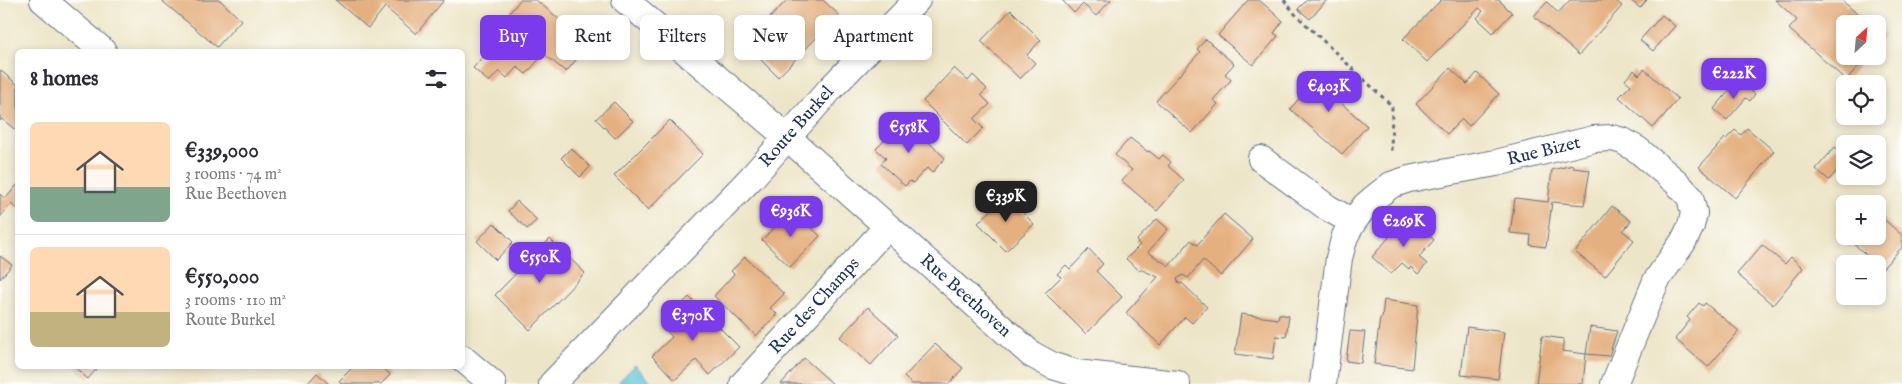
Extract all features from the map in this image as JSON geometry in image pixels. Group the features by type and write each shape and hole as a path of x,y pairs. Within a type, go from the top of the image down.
{"street":[{"path":"43,0 101,49"},
{"name":"Rue Beethoven","path":"625,0 788,138 1031,354 1053,366 1110,380 1177,384"},
{"name":"Route Burkel","path":"552,384 788,138 832,87 917,0"},
{"name":"Rue Bizet","path":"1323,384 1339,258 1353,222 1365,206 1391,185 1409,179 1496,163 1594,139 1612,138 1623,140 1638,150 1676,182 1690,197 1694,213 1691,226 1683,242 1656,280 1614,384"},
{"path":"1260,158 1315,198 1353,222"},
{"name":"Rue des Champs","path":"743,384 887,227"},
{"path":"465,361 493,384"}],"path":[{"path":"1284,0 1295,14 1392,106 1391,185"}],"water":[{"path":"635,365 654,384 623,384 619,381"}],"building":[{"path":"161,0 220,0 241,20 217,47"},
{"path":"335,0 444,0 416,34 385,7 368,28"},
{"path":"520,0 536,0 556,17 556,60 576,60 566,72 546,56 546,15 508,15"},
{"path":"787,0 823,0 839,15 815,15 815,39 805,50 805,15 773,15"},
{"path":"1062,0 1111,0 1096,16 1083,4 1074,13"},
{"path":"1248,0 1259,0 1283,21 1274,33 1278,36 1253,65 1218,35"},
{"path":"1307,0 1327,0 1310,19 1298,9"},
{"path":"1441,0 1499,0 1512,13 1493,33 1477,18 1483,11 1479,8 1427,62 1403,39"},
{"path":"1570,0 1615,0 1622,6 1579,55 1534,16 1547,2 1558,13"},
{"path":"1630,0 1647,0 1640,8"},
{"path":"1775,0 1841,0 1859,15 1836,15 1836,65 1859,65 1850,75 1840,75 1789,29 1797,20"},
{"path":"1011,10 1041,40 1027,55 1035,63 1020,79 981,41"},
{"path":"1662,15 1675,26 1653,51 1640,40"},
{"path":"1206,39 1234,64 1225,74 1231,80 1213,100 1218,104 1192,133 1156,101 1200,52 1197,49"},
{"path":"480,60 539,60 526,74 517,67 507,78 499,71 489,82 473,68"},
{"path":"761,60 795,60 778,77"},
{"path":"954,68 968,81 973,75 987,89 981,95 990,104 974,119 983,128 967,145 923,101"},
{"path":"1450,68 1467,84 1477,73 1499,94 1469,126 1462,119 1447,134 1416,104"},
{"path":"1644,69 1678,99 1653,128 1619,97 1631,85 1625,80 1634,70 1639,75"},
{"path":"0,70 15,82 15,130 2,119 0,121"},
{"path":"1321,73 1328,79 1334,73 1344,81 1332,95 1367,126 1342,154 1290,109"},
{"path":"1738,80 1755,94 1750,101 1746,98 1727,120 1714,109"},
{"path":"614,102 633,121 615,138 596,119"},
{"path":"905,119 945,158 932,173 927,168 913,183 910,181 905,186 881,164 886,158 876,149"},
{"path":"670,120 703,154 648,210 614,176"},
{"path":"1747,128 1774,151 1735,198 1699,167 1725,138 1735,130 1741,135"},
{"path":"1130,138 1159,159 1163,155 1171,162 1168,166 1184,180 1157,211 1122,181 1132,170 1115,155"},
{"path":"571,148 590,167 580,177 561,158"},
{"path":"1836,148 1836,172 1829,180 1816,169"},
{"path":"1573,165 1573,168 1590,170 1584,205 1552,202 1546,247 1530,245 1531,235 1510,233 1515,198 1548,202 1552,170"},
{"path":"15,187 15,207 11,204 0,217 0,194 5,199"},
{"path":"1006,196 1034,224 1006,251 978,223"},
{"path":"517,201 537,220 527,229 508,211"},
{"path":"1612,206 1631,221 1623,231 1634,240 1605,276 1575,252"},
{"path":"792,209 820,236 790,267 762,240"},
{"path":"1224,214 1253,239 1221,276 1203,260 1188,278 1183,275 1177,279 1179,284 1182,283 1207,307 1192,323 1185,317 1160,345 1126,313 1158,277 1140,269 1140,271 1126,259 1140,245 1136,241 1157,219 1168,229 1148,252 1169,266 1191,240 1197,245"},
{"path":"1407,216 1434,240 1419,257 1427,264 1418,274 1411,267 1409,269 1402,263 1391,274 1372,257"},
{"path":"1886,221 1902,235 1902,247 1886,265 1886,255 1866,255 1855,245 1886,245"},
{"path":"494,223 513,242 496,260 477,241"},
{"path":"550,239 585,273 530,330 495,295"},
{"path":"1762,245 1785,264 1791,257 1803,268 1773,305 1737,274"},
{"path":"1089,249 1103,264 1096,271 1122,297 1086,334 1045,293 1061,277 1057,274 1066,265 1070,269"},
{"path":"0,256 12,265 0,279"},
{"path":"745,257 784,294 770,308 777,314 756,336 714,296 734,274 731,271"},
{"path":"689,297 739,347 710,375 696,360 675,380 652,356 672,337 661,325"},
{"path":"1384,300 1418,305 1412,369 1374,364"},
{"path":"1699,303 1703,306 1705,303 1739,331 1708,367 1675,339 1690,320 1687,317"},
{"path":"868,307 898,335 871,365 840,337"},
{"path":"1241,314 1278,319 1279,314 1289,316 1286,337 1276,336 1273,359 1235,354"},
{"path":"1467,327 1504,332 1498,379 1461,375"},
{"path":"1590,327 1617,331 1609,356 1586,354"},
{"path":"1350,331 1365,332 1361,363 1346,361"},
{"path":"1542,336 1564,339 1562,351 1586,354 1583,384 1536,384"},
{"path":"935,344 963,368 949,384 912,384 904,377"},
{"path":"804,358 833,384 781,384"},
{"path":"76,369 96,369 88,379"},
{"path":"351,369 385,369 390,375 381,384 342,384 339,381"},
{"path":"317,373 329,384 307,384"}]}
